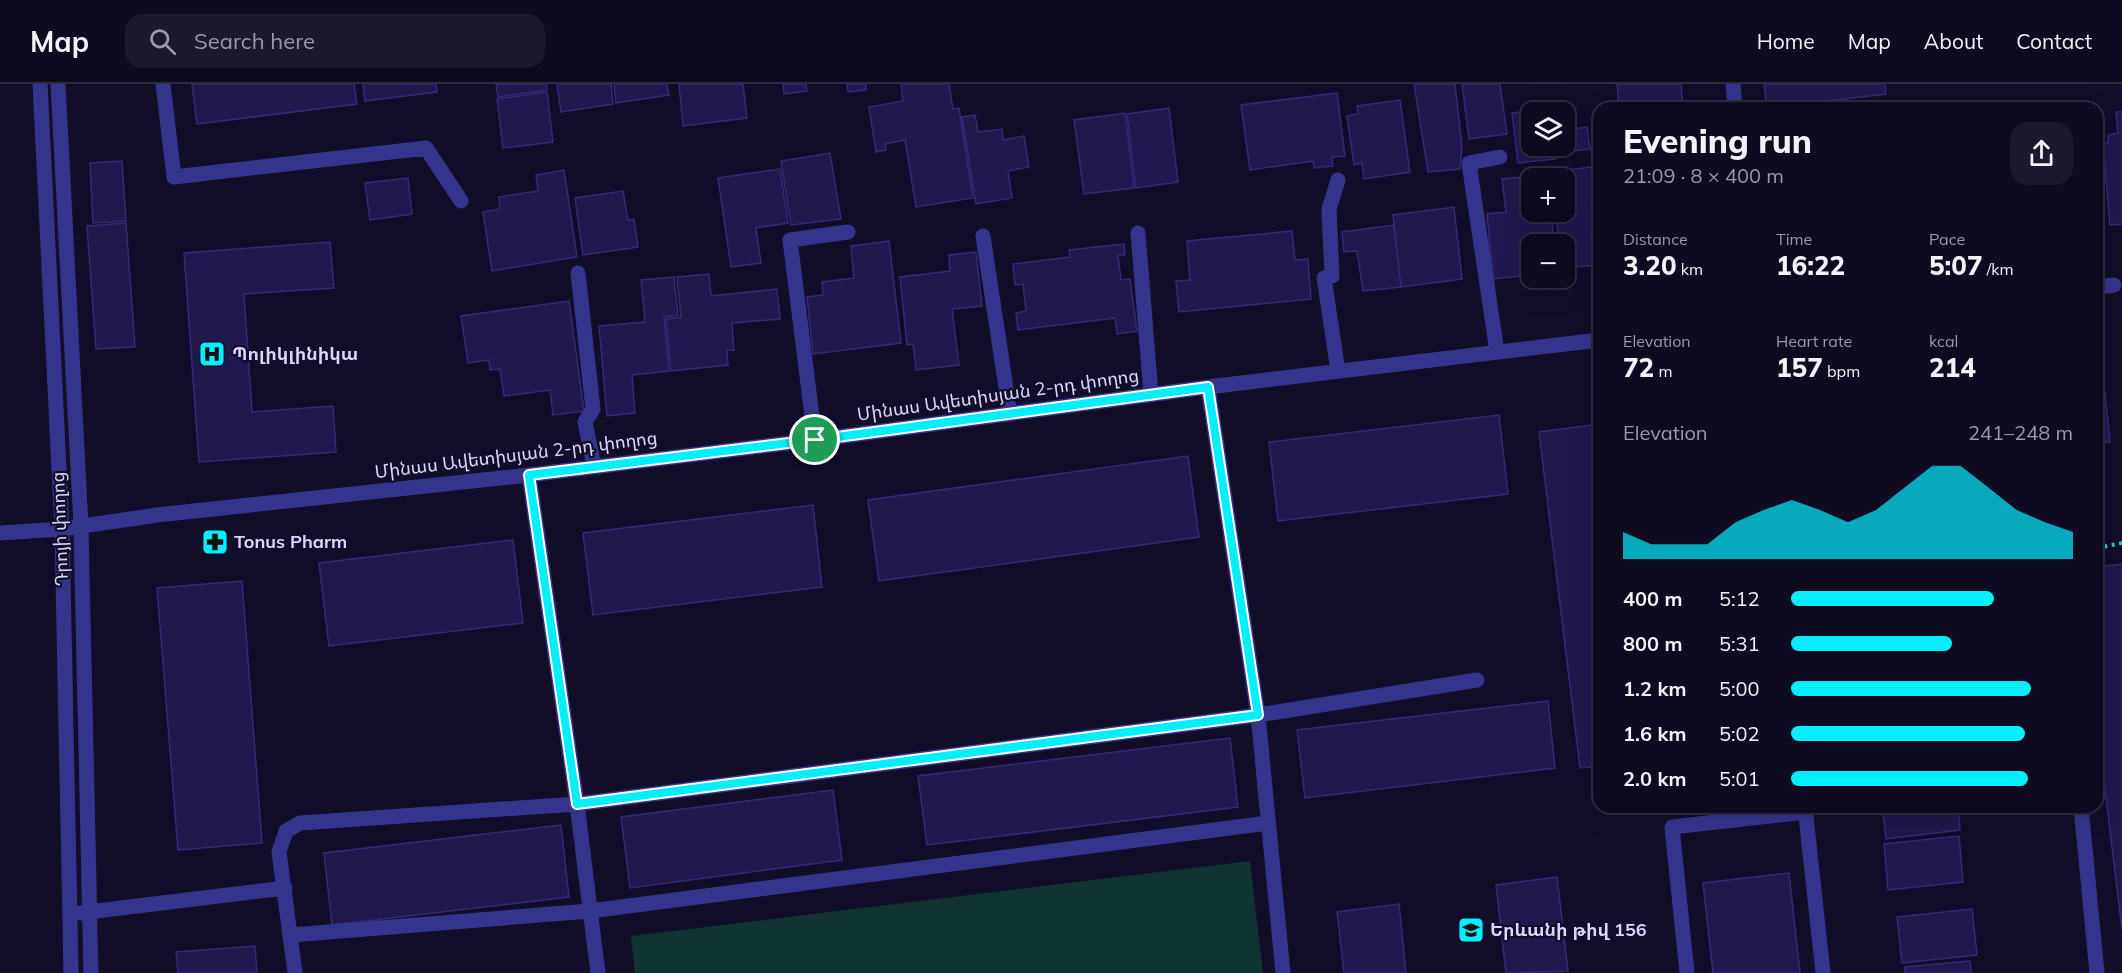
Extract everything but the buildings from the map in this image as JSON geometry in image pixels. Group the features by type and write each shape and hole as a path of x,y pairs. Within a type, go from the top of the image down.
{"street":[{"name":"Դրոյի փողոց","path":"40,84 62,529 70,973"},
{"name":"Դրոյի փողոց","path":"58,84 81,526 91,973"},
{"path":"163,84 174,177 426,148 461,201"},
{"path":"1733,84 1735,102"},
{"path":"1497,352 1469,163 1500,157"},
{"path":"1338,180 1329,209 1332,276 1324,278 1338,371"},
{"path":"815,440 790,240 848,232"},
{"path":"1138,233 1151,394"},
{"path":"983,236 1010,414"},
{"path":"578,273 593,409 585,422 594,466"},
{"path":"2103,286 2114,285"},
{"name":"Մինաս Ավետիսյան 2-րդ փողոց","path":"0,533 62,529 157,515 529,475 815,440 1151,394 1593,341"},
{"path":"1208,387 1258,715 1283,973"},
{"path":"529,475 577,804 598,973"},
{"path":"295,973 279,852 286,831 300,823 577,804 1258,715 1477,680"},
{"path":"1687,973 1672,827 1782,813"},
{"path":"1805,813 1823,973"},
{"path":"2082,813 2097,973"},
{"path":"291,935 590,911 1268,823"},
{"path":"68,915 285,888"}],"path":[{"path":"2103,547 2122,543"}],"green space":[{"path":"1250,861 1263,973 635,973 631,936"}],"place":[{"name":"Պոլիկլինիկա","path":"212,354"},
{"name":"Tonus Pharm","path":"215,542"},
{"name":"Երևանի թիվ 156","path":"1471,930"}],"route":[{"path":"1208,387 1258,715 577,804 529,475 815,440 1208,387"}]}
